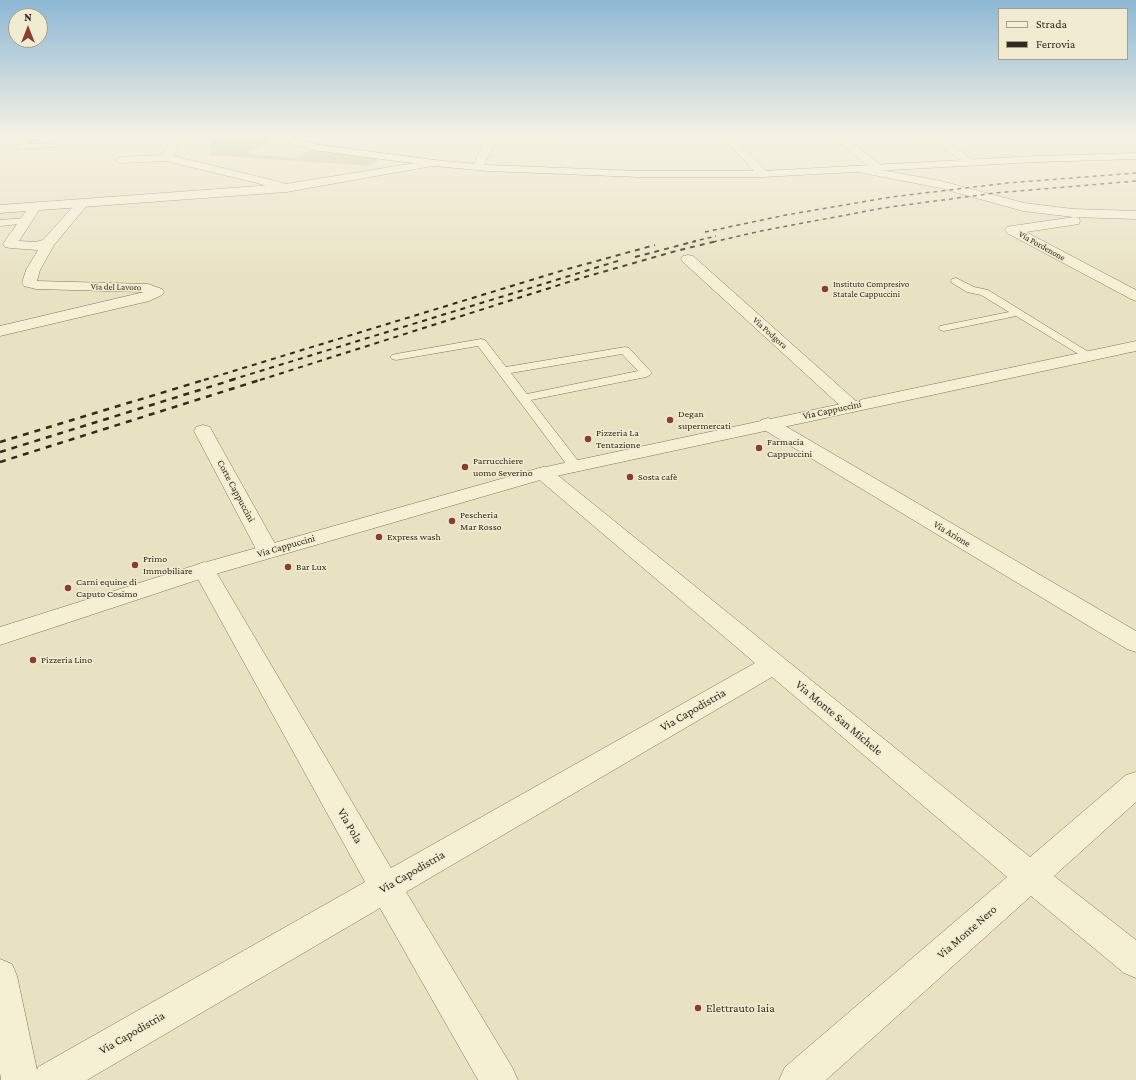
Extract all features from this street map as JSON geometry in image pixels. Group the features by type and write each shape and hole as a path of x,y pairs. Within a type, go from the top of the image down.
{"street":[{"path":"278,185 286,188"},
{"path":"0,209 286,188 300,185"},
{"path":"943,185 1023,206 1073,213 1120,216 1136,215"},
{"name":"Via del Lavoro","path":"0,331 144,298 157,292 148,288 36,285 29,282 32,270 48,242 82,204"},
{"path":"5,246 26,221 35,207"},
{"path":"1073,213 1085,220"},
{"name":"Via Pordenone","path":"1120,216 1012,230 1136,296"},
{"path":"5,246 35,246 48,242"},
{"name":"Via Podgora","path":"688,259 852,406"},
{"name":"Via Cappuccini","path":"0,636 204,570 543,473 1136,346"},
{"name":"Via Arione","path":"768,424 1136,643"},
{"name":"Corte Cappuccini","path":"204,431 268,551"},
{"name":"Via Monte San Michele","path":"543,473 1030,876 1136,961"},
{"name":"Via Pola","path":"204,570 385,887 499,1080"},
{"name":"Via Capodistria","path":"51,1080 774,664"},
{"name":"Via Monte Nero","path":"798,1080 1136,784"},
{"path":"0,976 20,1080"}],"lane":[{"path":"0,222 26,221"},
{"path":"956,281 971,290 984,292 1089,356"},
{"path":"944,328 1017,312"},
{"path":"396,357 481,342 575,466"},
{"path":"503,371 624,350 646,373 524,398"}],"railway":[{"path":"705,232 786,215 891,197 987,185"},
{"path":"713,242 761,231 883,208 995,193 1084,185"},
{"path":"696,241 716,236"},
{"path":"635,257 696,241"},
{"path":"692,242 696,241"},
{"path":"260,380 578,279 717,241"},
{"path":"204,380 564,270 655,245"},
{"path":"231,380 621,260"},
{"path":"0,442 207,379"},
{"path":"0,452 235,379"},
{"path":"0,462 263,379"}],"place":[{"name":"Instituto Compresivo Statale Cappuccini","path":"825,289"},
{"name":"Degan supermercati","path":"670,420"},
{"name":"Pizzeria La Tentazione","path":"588,439"},
{"name":"Farmacia Cappuccini","path":"759,448"},
{"name":"Parrucchiere uomo Severino","path":"465,467"},
{"name":"Sosta cafè","path":"630,477"},
{"name":"Pescheria Mar Rosso","path":"452,521"},
{"name":"Express wash","path":"379,537"},
{"name":"Primo Immobiliare","path":"135,565"},
{"name":"Bar Lux","path":"288,567"},
{"name":"Carni equine di Caputo Cosimo","path":"68,588"},
{"name":"Pizzeria Lino","path":"33,660"},
{"name":"Elettrauto Iaia","path":"698,1008"}]}
